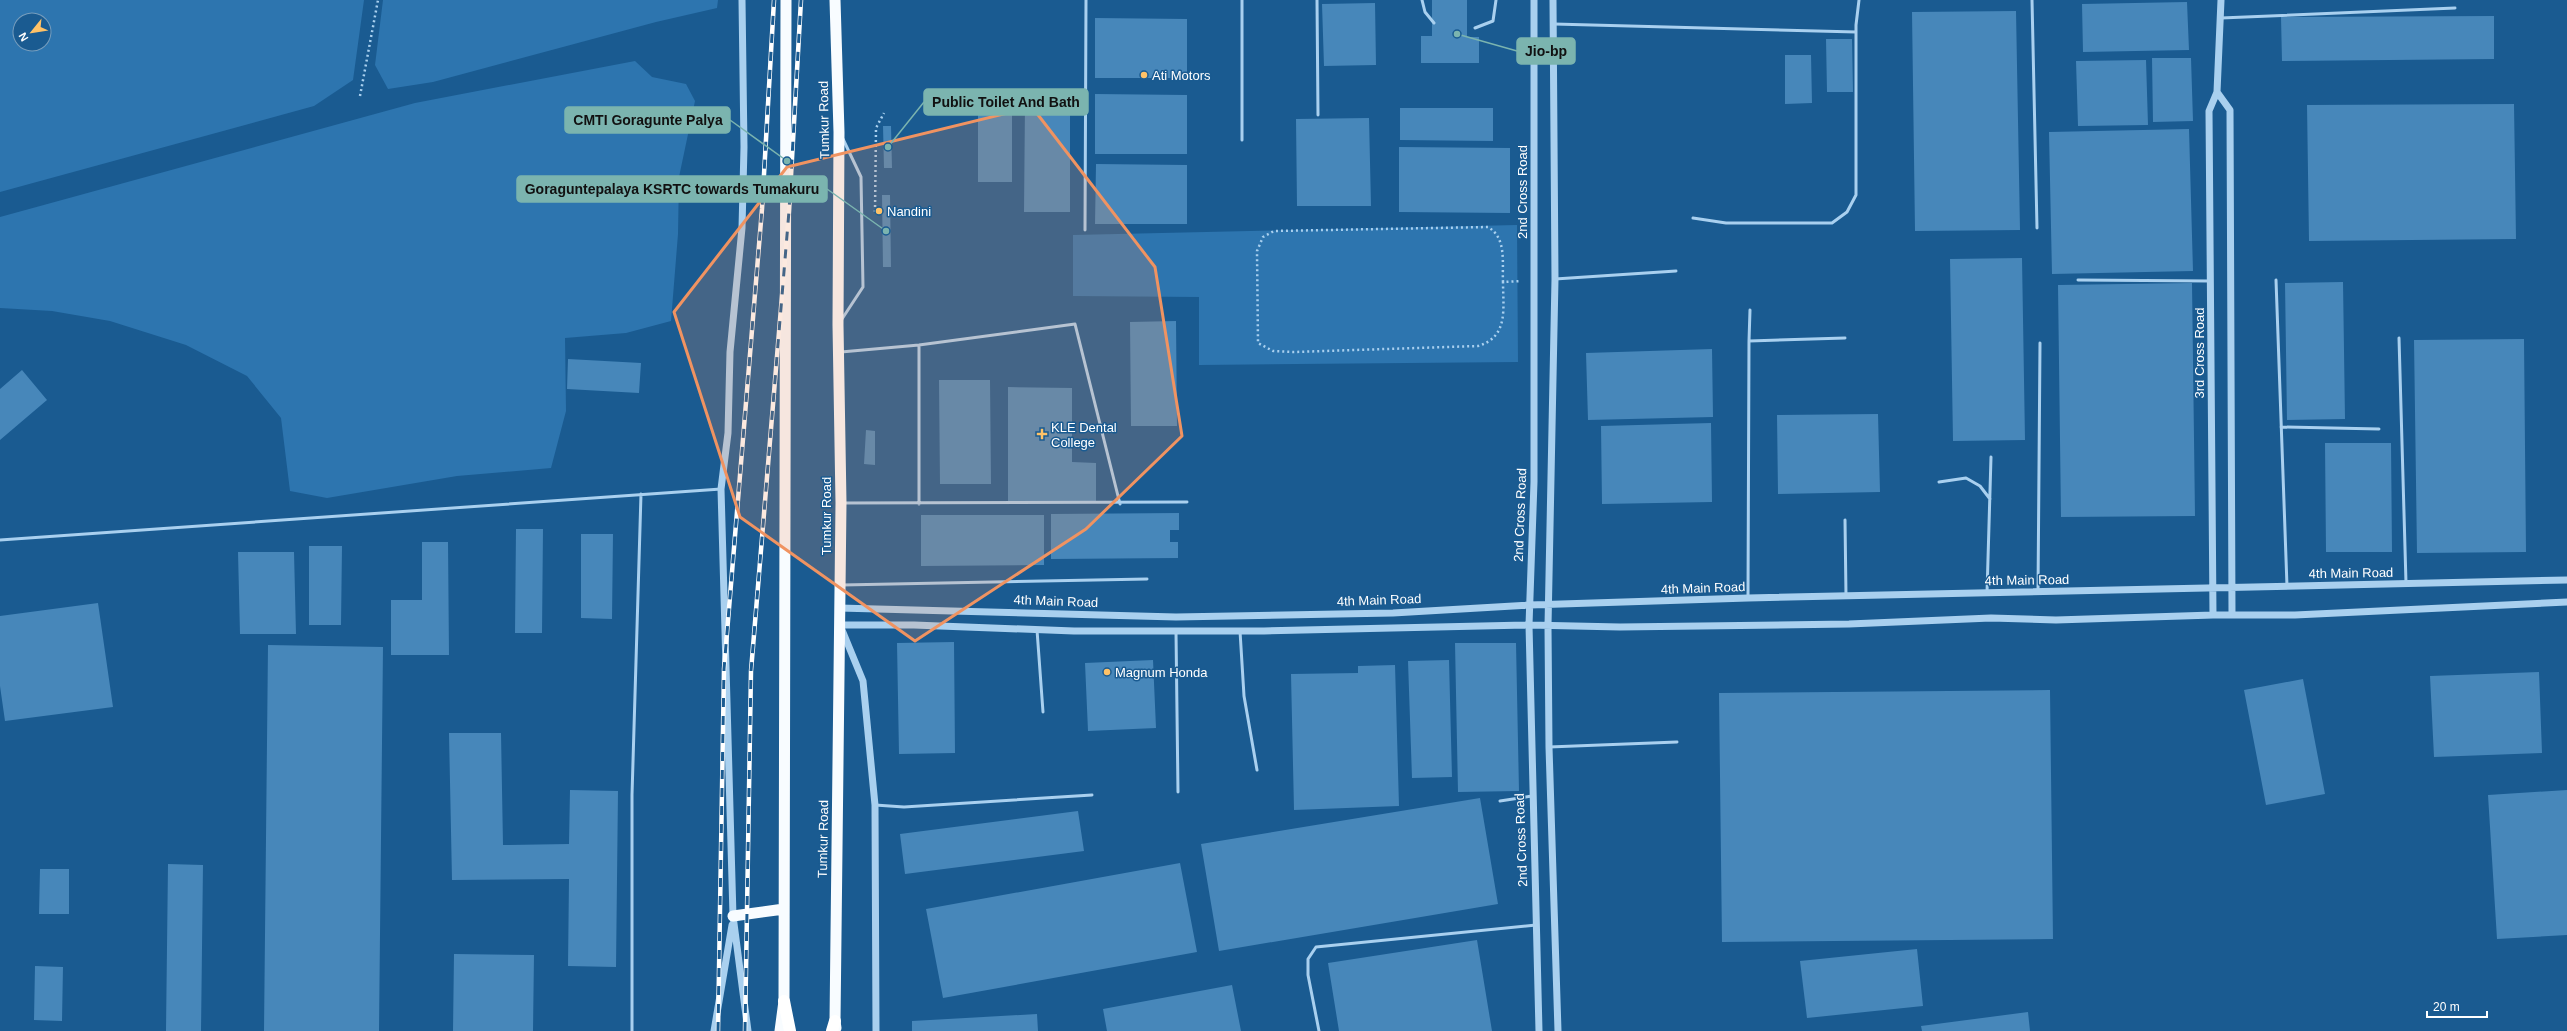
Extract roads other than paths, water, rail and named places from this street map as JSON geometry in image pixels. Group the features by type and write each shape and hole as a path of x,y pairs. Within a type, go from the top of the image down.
{"highway":[{"path":"780,1031 784,1001 787,161 786,0"},
{"name":"Tumkur Road","path":"834,1028 841,503 838,326 839,132 835,0"},
{"path":"733,916 784,909"},
{"path":"784,1001 790,1031"}],"street":[{"path":"742,0 744,147 742,228 730,352 728,433 721,489 733,916 748,1031"},
{"name":"2nd Cross Road","path":"1534,0 1534,482 1529,625 1532,796 1539,1031"},
{"path":"1553,0 1555,279 1548,626 1549,747 1558,1031"},
{"name":"3rd Cross Road","path":"2213,615 2209,111 2217,92 2221,0"},
{"path":"2217,92 2230,110 2232,615"},
{"name":"4th Main Road","path":"839,608 1176,617 1393,613 1530,605 1748,598 2567,580"},
{"path":"876,1031 875,805 863,681 840,625 1240,631 1529,625 1849,624 1991,618 2056,620 2213,615 2295,615 2567,602"},
{"path":"714,1031 733,916"}],"lane":[{"path":"1085,230 1086,0"},
{"path":"1242,0 1242,140"},
{"path":"1317,0 1318,115"},
{"path":"1422,0 1424,12 1434,23"},
{"path":"1475,28 1489,24 1493,21 1496,0"},
{"path":"1693,218 1726,224 1832,223 1847,212 1856,195 1856,32 1859,0"},
{"path":"2032,0 2037,228"},
{"path":"2221,18 2455,8"},
{"path":"1553,24 1856,32"},
{"path":"838,326 863,287 861,178 839,132"},
{"path":"1555,279 1676,271"},
{"path":"2078,280 2210,281"},
{"path":"2276,280 2287,586"},
{"path":"1748,598 1750,310"},
{"path":"839,352 918,345 1076,324 1120,504"},
{"path":"1749,340 1845,338"},
{"path":"2399,338 2406,583"},
{"path":"2038,592 2040,344"},
{"path":"918,345 919,504"},
{"path":"2281,427 2379,429"},
{"path":"1987,593 1991,457"},
{"path":"1939,482 1966,478 1980,486 1990,499"},
{"path":"0,540 721,489"},
{"path":"632,1031 632,795 641,494"},
{"path":"841,503 1120,504 1188,502"},
{"path":"1845,520 1846,596"},
{"path":"840,585 1147,579"},
{"path":"1037,629 1043,712"},
{"path":"1176,631 1178,792"},
{"path":"1240,631 1244,696 1257,770"},
{"path":"1549,747 1677,742"},
{"path":"875,805 904,807 1092,795"},
{"path":"1500,801 1532,796"},
{"path":"1319,1031 1308,975 1308,959 1316,947 1536,925"}],"railway":[{"path":"718,1031 724,669 762,209 774,0"},
{"path":"745,1031 751,671 789,211 801,0"}],"place":[{"name":"Jio-bp","path":"1457,34"},
{"name":"Ati Motors","path":"1144,75"},
{"name":"Public Toilet And Bath","path":"888,147"},
{"name":"CMTI Goragunte Palya","path":"787,161"},
{"name":"Nandini","path":"879,211"},
{"name":"Goraguntepalaya KSRTC towards Tumakuru","path":"886,231"},
{"name":"KLE Dental College","path":"1042,434"},
{"name":"Magnum Honda","path":"1107,672"}]}
